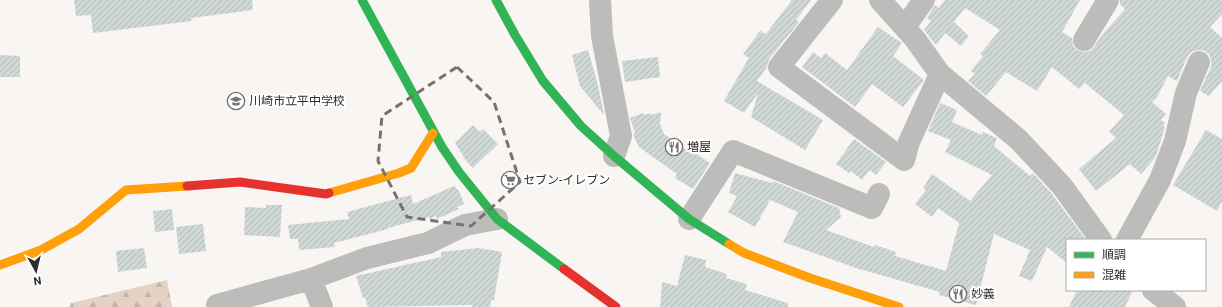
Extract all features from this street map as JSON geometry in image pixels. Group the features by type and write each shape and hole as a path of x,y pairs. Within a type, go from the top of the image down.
{"street":[{"path":"362,0 433,133 459,172 498,219 616,307"},
{"path":"496,0 515,36 543,81 581,126 614,156 690,219 744,253 810,278 899,307"},
{"path":"600,0 602,36 622,136 614,156"},
{"path":"832,0 779,67 904,160 909,142 940,74"},
{"path":"880,0 915,39 940,74 1019,140 1062,186 1100,239"},
{"path":"905,27 924,0"},
{"path":"1084,40 1108,0"},
{"path":"1128,239 1160,180 1175,140 1186,92 1199,62"},
{"path":"0,265 42,250 79,229 126,190 240,182 326,194 399,173 411,168 433,133"},
{"path":"690,219 733,151 872,208 879,194"},
{"path":"217,306 311,279 367,258 428,243 465,225 498,219"},
{"path":"311,279 322,307"},
{"path":"1154,291 1176,307"}],"highlighted area":[{"path":"457,67 494,102 520,182 471,226 407,217 378,161 382,116"}],"green space":[{"path":"167,280 172,307 70,307 71,303"}],"building":[{"path":"74,0 252,0 253,10 191,18 192,21 93,33 91,15 76,16"},
{"path":"792,0 811,0 796,20 799,22 769,59 767,67 757,81 823,120 805,150 751,117 758,93 744,113 724,101 749,58 743,54 760,31 766,34"},
{"path":"945,0 1080,0 1062,32 1072,38 1073,46 1077,50 1084,52 1090,51 1094,47 1102,35 1125,9 1120,4 1120,0 1222,0 1222,14 1210,27 1222,38 1222,81 1209,96 1200,91 1211,67 1211,60 1209,54 1203,50 1191,52 1187,57 1177,81 1168,76 1157,97 1152,102 1166,114 1161,120 1165,123 1163,126 1165,128 1155,158 1141,174 1130,164 1096,191 1079,169 1116,138 1109,132 1124,115 1085,83 1079,89 1052,67 1037,91 1006,72 986,96 968,81 975,74 971,71 983,56 980,54 1000,30 965,8 954,22 969,36 961,46 945,33 936,45 924,30 931,21 927,18 935,5 939,8"},
{"path":"878,27 902,43 893,56 924,80 903,107 872,84 855,107 802,67 813,52 821,58 825,53 847,70"},
{"path":"588,50 598,85 604,115 580,86 572,55"},
{"path":"0,55 20,56 20,77 0,77"},
{"path":"658,57 660,77 625,82 622,61"},
{"path":"940,103 957,110 952,122 982,135 983,132 997,138 994,146 1030,176 1033,173 1052,194 1085,239 1066,239 1066,262 1047,247 1032,281 1019,276 1030,250 994,234 976,305 939,295 940,292 856,268 783,242 798,212 770,200 755,227 728,212 737,196 729,193 735,173 772,183 773,181 839,208 841,217 826,230 874,247 875,245 896,252 895,256 946,271 959,223 938,208 932,217 915,204 926,190 923,188 932,174 970,201 992,175 945,152 951,140 928,131"},
{"path":"661,112 660,124 664,134 691,153 692,151 710,163 693,189 675,178 677,174 639,147 633,135 635,133 630,118 643,113 644,115 651,113 651,115"},
{"path":"473,125 480,132 483,129 498,144 473,168 467,162 455,143"},
{"path":"1206,130 1222,139 1222,201 1217,211 1173,185"},
{"path":"854,139 886,162 876,175 870,170 862,180 851,171 849,173 836,164"},
{"path":"454,186 459,191 464,204 457,207 459,209 437,219 436,216 430,219 429,217 388,228 334,243 335,247 299,250 298,239 290,239 288,225 349,219 347,212 411,195 413,204"},
{"path":"266,205 282,205 280,237 244,235 245,207 266,208"},
{"path":"172,209 174,230 155,232 153,211"},
{"path":"203,224 206,251 179,254 176,227"},
{"path":"144,248 147,268 118,272 116,251"},
{"path":"479,248 502,252 494,300 491,300 490,307 472,307 472,305 368,307 365,297 363,298 356,276 441,257 441,252"},
{"path":"685,255 706,260 705,267 727,274 726,278 747,284 745,290 788,303 788,307 660,307 662,282 677,286"},
{"path":"1077,291 1133,291 1125,307 1069,307"}],"traffic: fast":[{"path":"362,0 442,147 459,172 497,219 564,269"},
{"path":"496,0 543,81 581,126 689,219 729,244"}],"traffic: slow":[{"path":"329,193 399,173 411,168 433,133"},
{"path":"0,265 41,250 79,229 126,190 187,186"},
{"path":"729,244 744,253 810,278 899,307"}],"traffic: jam":[{"path":"187,186 240,182 326,194 329,193"},
{"path":"564,269 616,307"}],"place":[{"name":"川崎市立平中学校","path":"236,101"},
{"name":"増屋","path":"674,147"},
{"name":"セブン-イレブン","path":"510,180"},
{"name":"妙義","path":"958,294"}]}
